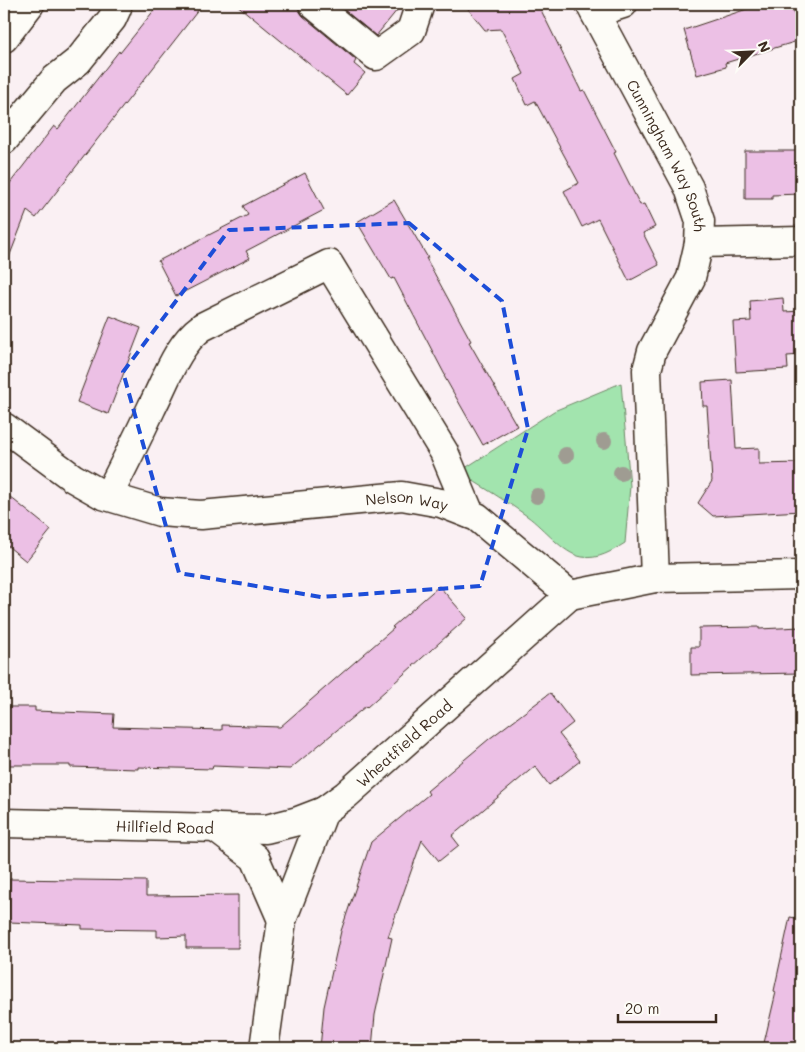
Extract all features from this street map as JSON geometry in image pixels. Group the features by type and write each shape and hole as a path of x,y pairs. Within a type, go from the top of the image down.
{"street":[{"path":"4,38 30,4"},
{"path":"4,140 54,80 78,61 112,19 117,8 116,4"},
{"path":"313,4 376,56 411,31 420,4"},
{"path":"593,8 623,4"},
{"name":"Cunningham Way South","path":"593,8 689,188 700,221 699,243 691,278 652,350 647,370 655,578"},
{"path":"699,243 801,240"},
{"path":"108,496 165,381 192,334 202,326 329,264 444,452 470,514"},
{"name":"Nelson Way","path":"4,427 73,478 108,496 160,512 201,516 402,496 441,503 477,517 570,595"},
{"path":"570,595 655,578 801,575"},
{"name":"Wheatfield Road","path":"324,811 346,795 570,595"},
{"path":"264,1048 282,920 324,811"},
{"name":"Hillfield Road","path":"4,823 266,829 298,821 324,811"},
{"path":"214,827 255,858 282,920"}],"highlighted area":[{"path":"409,223 502,301 528,429 480,586 321,597 179,573 123,372 229,230"}],"green space":[{"path":"621,383 630,486 625,543 615,549 605,554 588,558 575,555 561,546 527,516 459,472 554,411"}],"building":[{"path":"159,4 203,4 36,218 27,211 6,265 4,264 4,191 54,126 58,129 119,51 120,53"},
{"path":"236,4 298,4 303,16 356,60 354,64 365,73 347,95"},
{"path":"337,4 402,4 376,36"},
{"path":"464,4 538,4 581,91 584,90 616,152 614,153 640,205 644,204 655,227 643,233 659,265 629,281 598,219 582,227 564,191 579,183 535,101 527,105 515,79 524,74 501,29 485,30"},
{"path":"762,4 791,4 801,40 725,63 726,67 697,75 684,30"},
{"path":"745,151 801,151 801,194 772,195 772,199 745,199"},
{"path":"305,173 324,210 246,251 250,258 176,296 158,261 248,215 243,206"},
{"path":"394,200 428,258 426,258 471,341 469,342 517,426 483,445 444,376 394,278 391,279 357,222"},
{"path":"783,298 784,312 801,311 801,355 787,356 788,369 736,372 733,322 751,321 750,301"},
{"path":"110,316 141,328 108,414 77,402"},
{"path":"732,380 736,449 759,448 759,464 801,463 801,511 713,516 698,503 712,481 707,406 703,406 702,382"},
{"path":"4,492 51,530 26,561 4,543"},
{"path":"439,586 467,618 367,707 290,769 213,766 212,769 138,767 138,769 70,767 70,765 4,765 4,707 35,707 35,711 114,714 113,727 222,730 222,725 280,727 394,628 392,627"},
{"path":"759,627 759,629 801,627 801,673 691,675 691,647 699,647 699,628"},
{"path":"550,693 573,723 559,734 580,761 549,785 535,766 452,836 459,845 439,861 422,840 388,937 392,938 375,1015 372,1048 320,1048 324,1007 341,931 371,842 429,794 427,791 489,739"},
{"path":"10,879 146,881 146,896 238,895 238,948 186,948 186,936 157,937 157,930 82,929 82,925 9,922"},
{"path":"790,917 801,919 801,1048 773,1048 774,1045 764,1043"}]}
